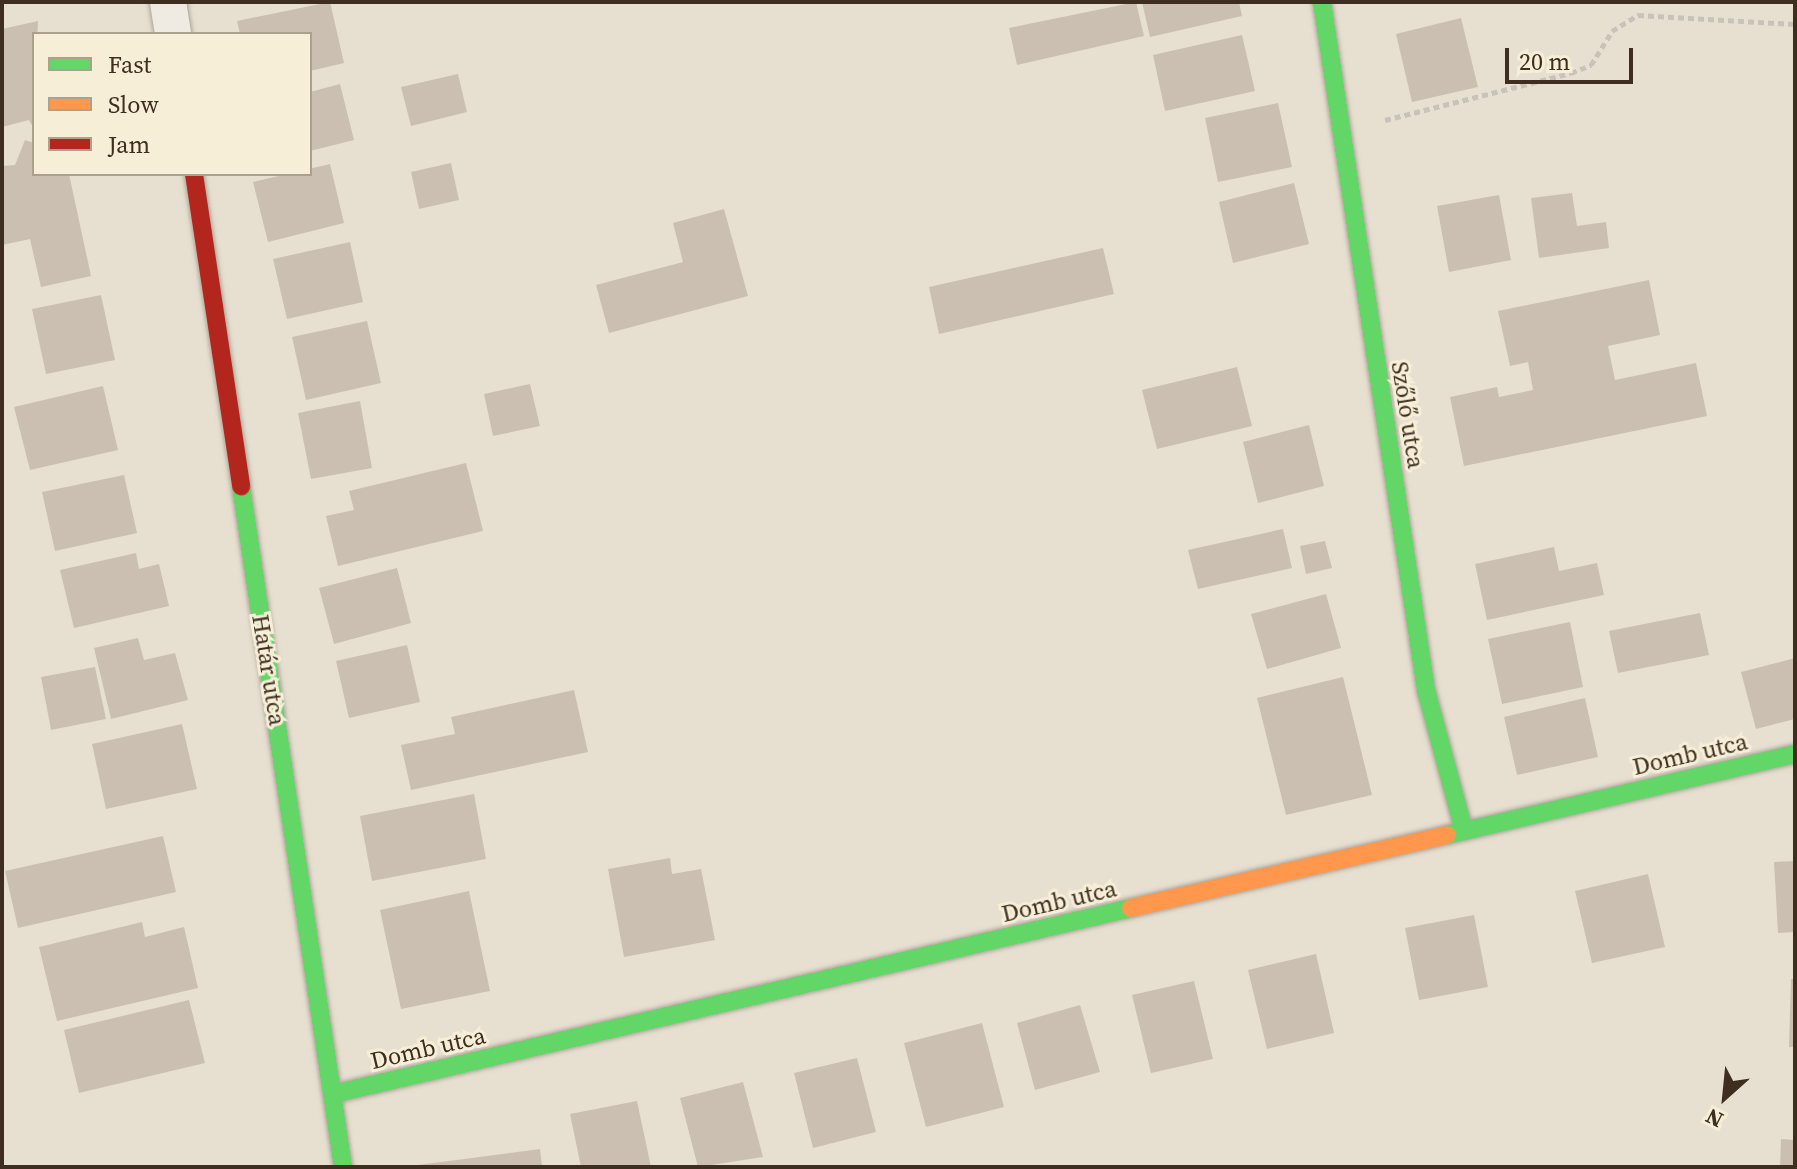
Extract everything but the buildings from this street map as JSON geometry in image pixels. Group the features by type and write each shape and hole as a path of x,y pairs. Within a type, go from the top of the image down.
{"street":[{"path":"168,2 173,32"},
{"name":"Szőlő utca","path":"1322,2 1426,690 1464,831"},
{"name":"Határ utca","path":"194,176 343,1167"},
{"name":"Domb utca","path":"333,1094 1795,754"}],"path":[{"path":"1341,131 1571,73 1591,65 1612,31 1638,15 1795,24"}],"traffic: fast":[{"path":"1322,2 1426,690 1464,831"},
{"path":"241,486 343,1167"},
{"path":"1447,835 1795,754"},
{"path":"333,1094 1131,908"}],"traffic: slow":[{"path":"1131,908 1447,835"}],"traffic: jam":[{"path":"194,176 241,486"}]}
